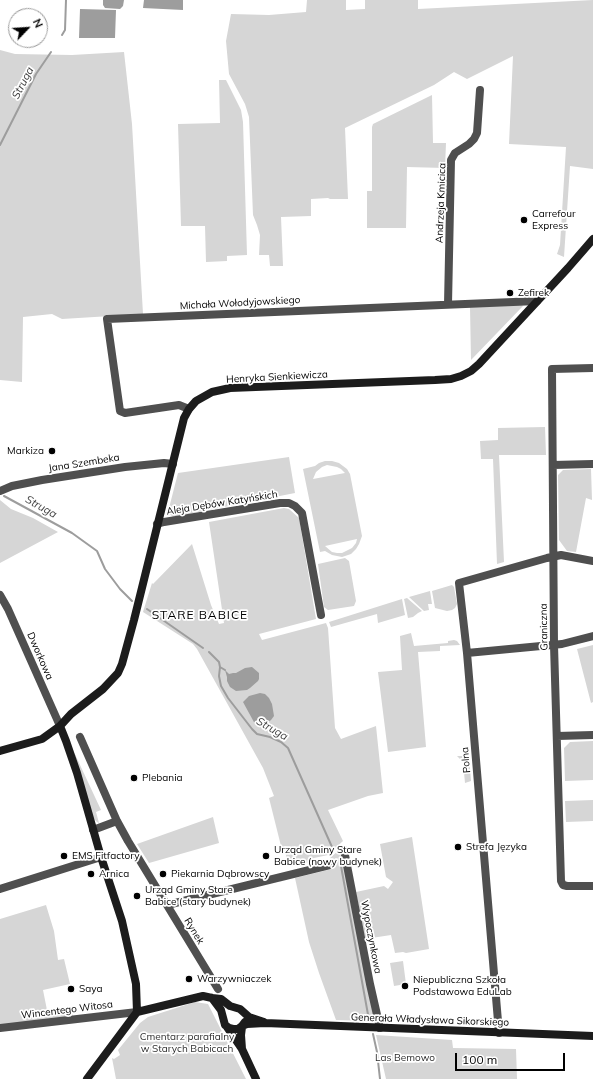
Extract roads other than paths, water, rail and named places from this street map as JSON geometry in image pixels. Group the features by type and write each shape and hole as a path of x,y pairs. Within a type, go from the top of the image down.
{"street":[{"name":"Andrzeja Kmicica","path":"448,304 451,160 455,153 474,139 477,133 480,90"},
{"name":"Henryka Sienkiewicza","path":"0,751 42,739 60,726 71,714 103,689 117,675 134,620 184,418 196,401 212,392 230,388 435,380 451,379 461,376 471,371 479,364 593,239"},
{"name":"Michała Wołodyjowskiego","path":"189,409 179,405 125,413 120,411 107,319 537,301"},
{"name":"Graniczna","path":"593,368 552,369 554,645 561,881 567,886 593,886"},
{"name":"Jana Szembeka","path":"0,491 12,486 50,478 125,467 164,463 173,464"},
{"path":"553,465 593,464"},
{"name":"Aleja Dębów Katyńskich","path":"158,524 280,502 289,503 295,506 302,513 321,615"},
{"name":"Polna","path":"499,1033 467,653 459,583 554,556 561,555 593,561"},
{"name":"Dworkowa","path":"0,595 14,622 60,726"},
{"path":"467,653 562,644 593,636"},
{"path":"60,726 77,774 101,857 122,921 136,984 137,1012 87,1079"},
{"path":"557,736 593,735"},
{"name":"Rynek","path":"80,737 118,821 138,857 218,989"},
{"path":"93,830 118,821"},
{"name":"Wypoczynkowa","path":"344,850 380,1028"},
{"path":"0,889 101,857"},
{"path":"167,905 330,865"},
{"path":"137,1012 201,996 221,999 230,1006 240,1009 244,1013 245,1021 241,1034 242,1049"},
{"path":"212,998 221,1010 224,1022 242,1049 256,1079"},
{"path":"224,1022 225,1013 227,1010 234,1008"},
{"name":"Wincentego Witosa","path":"0,1028 137,1012"},
{"name":"Generała Władysława Sikorskiego","path":"244,1013 251,1018 266,1023"},
{"path":"224,1022 233,1029 242,1027"},
{"name":"Generała Władysława Sikorskiego","path":"242,1027 247,1024 266,1023 593,1036"}],"waterway":[{"name":"Struga","path":"62,35 65,30 66,0"},
{"name":"Struga","path":"0,145 36,74 51,52"},
{"name":"Struga","path":"4,496 72,533 97,551 105,569 120,589 132,601"},
{"name":"Struga","path":"147,609 203,648"},
{"name":"Struga","path":"209,652 219,662 221,686 228,698 252,729 257,734 270,737 281,742 288,748 332,847"},
{"name":"Struga","path":"220,667 225,670"},
{"name":"Struga","path":"341,866 369,1020"},
{"name":"Struga","path":"373,1034 380,1079"}],"place":[{"name":"Carrefour Express","path":"524,220"},
{"name":"Zefirek","path":"510,293"},
{"name":"Markiza","path":"52,451"},
{"name":"Plebania","path":"134,778"},
{"name":"Strefa Języka","path":"458,847"},
{"name":"EMS Fitfactory","path":"64,856"},
{"name":"Urząd Gminy Stare Babice (nowy budynek)","path":"266,856"},
{"name":"Arnica","path":"91,874"},
{"name":"Piekarnia Dąbrowscy","path":"163,874"},
{"name":"Urząd Gminy Stare Babice (stary budynek)","path":"137,896"},
{"name":"Warzywniaczek","path":"189,979"},
{"name":"Niepubliczna Szkoła Podstawowa EduLab","path":"405,986"},
{"name":"Saya","path":"71,989"}],"district":[{"name":"STARE BABICE","path":"200,615"}],"park label":[{"name":"Cmentarz parafialny w Starych Babicach","path":"187,1042"},
{"name":"Las Bemowo","path":"405,1058"}]}
